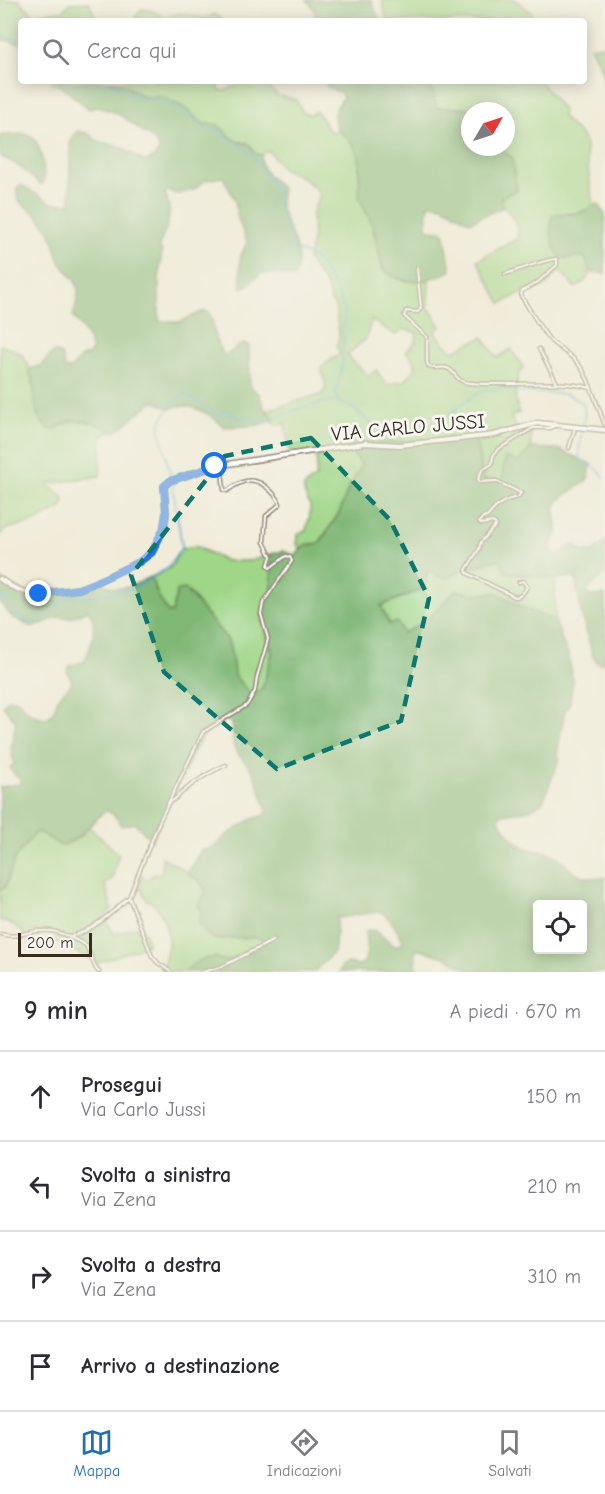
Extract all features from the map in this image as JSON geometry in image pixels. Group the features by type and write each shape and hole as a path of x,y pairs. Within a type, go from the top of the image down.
{"street":[{"path":"505,274 552,258 556,259 557,265 538,282 522,291 521,296 553,343 574,357 583,368 605,425"},
{"name":"VIA CARLO JUSSI","path":"417,268 421,308 418,312 406,311 404,316 427,338 429,367 434,369 445,367 462,381 472,383 558,384 591,388"},
{"path":"539,349 558,384"},
{"name":"VIA CARLO JUSSI","path":"0,579 30,594 63,591 79,589 139,562 152,552 161,537 166,513 164,486 174,480 215,466 365,443 400,445 494,435 538,423 605,430"},
{"path":"519,582 523,581 527,587 519,597 515,597 467,573 466,570 480,549 481,542 496,525 493,522 481,524 483,517 486,517 504,499 518,497 521,493 496,481 480,482 478,479 482,470 492,464 497,450 533,428 551,428 556,424"},
{"path":"569,448 577,428"},
{"path":"68,936 90,927 129,897 160,820 203,732 247,705 255,691 268,639 261,614 263,603 292,561 286,556 270,567 268,566 271,556 264,542 267,516 280,504 279,499 263,482 255,480 243,482 227,492 224,490 222,471 215,466"},
{"path":"170,802 176,800 185,789 226,765"},
{"path":"129,897 152,956 171,972"},
{"path":"0,934 20,936 31,932 55,931 86,945 99,972"},
{"path":"203,972 221,967 274,940"}],"highlighted area":[{"path":"311,438 390,520 429,598 401,721 277,769 164,672 131,575 225,456"}],"green space":[{"path":"0,0 19,0 33,14 63,11 70,3 89,2 96,18 18,18 18,43 0,39"},
{"path":"307,0 371,0 379,18 316,18 314,9"},
{"path":"382,0 516,0 532,13 531,18 386,18"},
{"path":"142,9 151,10 164,17 183,13 205,18 136,18"},
{"path":"214,14 220,18 205,18 210,16"},
{"path":"605,44 605,86 601,69 590,47"},
{"path":"56,84 119,84 144,97 162,97 185,108 204,124 218,125 236,141 250,145 255,153 261,156 264,170 282,189 281,208 297,251 297,268 294,278 262,273 244,288 241,287 240,258 247,242 238,219 235,201 223,177 206,180 193,190 178,194 168,191 165,193 169,214 165,233 159,246 162,251 159,321 179,322 204,311 209,312 216,339 225,356 239,345 249,345 250,387 259,394 265,409 274,421 253,426 224,427 213,418 191,407 177,406 171,409 153,401 116,432 85,421 65,423 50,430 40,420 33,379 29,369 41,365 55,351 62,356 64,368 71,369 81,357 90,354 92,350 86,334 73,316 78,295 77,285 60,262 47,228 35,213 20,202 17,188 21,185 52,203 70,204 70,146 71,138 77,131 87,133 98,141 121,147 145,162 154,157 160,149 154,140 117,113 98,107 89,109"},
{"path":"119,84 219,84 219,90 225,91 239,84 263,84 279,96 295,99 304,113 311,114 315,111 332,133 337,130 351,140 358,153 360,182 382,268 404,280 416,282 429,279 428,307 441,326 435,331 453,351 483,337 497,358 511,349 524,368 519,372 515,390 519,413 511,416 516,428 531,425 531,448 502,481 484,480 480,466 431,441 350,447 362,465 339,513 319,543 308,544 300,548 297,544 298,534 306,531 310,512 304,487 316,477 317,460 314,452 290,455 285,424 275,425 273,417 267,410 320,395 326,389 321,369 323,365 340,354 337,347 339,334 335,306 330,300 327,287 308,260 313,235 312,214 320,195 303,178 282,168 269,151 264,152 261,156 255,153 247,142 236,141 214,124 200,122 181,106 155,96 144,97","holes":["371,320 395,335 404,329 417,333 416,342 406,351 416,367 406,380 387,385 376,370 368,376 347,355 366,339"]},
{"path":"326,84 418,84 432,88 437,108 461,108 461,156 512,157 517,190 501,197 504,207 470,222 444,207 429,204 427,226 429,230 442,231 445,235 451,271 417,282 402,280 384,271 374,228 359,198 360,160 354,146 337,130 335,124 334,112 343,97 341,93 327,87"},
{"path":"418,84 542,84 563,110 562,116 565,121 581,136 586,145 593,206 581,212 552,216 554,248 565,258 580,255 585,257 589,275 584,282 575,288 561,272 555,274 547,285 517,295 501,304 477,260 517,239 516,223 501,202 512,158 509,156 515,156 515,102 461,102 461,108 437,108 432,88"},
{"path":"26,134 33,138 42,157 43,184 16,164 0,156 0,135"},
{"path":"598,204 605,215 605,274 596,272 592,274 584,257 561,257 554,247 551,233 552,216 576,214"},
{"path":"0,345 17,351 26,360 33,379 37,415 58,428 71,422 85,421 113,431 102,436 100,476 47,484 64,498 63,507 35,522 6,529 0,535"},
{"path":"475,438 484,480 502,481 505,457 518,462 531,448 558,449 591,464 587,480 558,502 555,516 556,537 551,550 556,555 575,544 582,551 593,552 605,542 605,574 587,592 591,596 605,595 605,657 602,664 597,663 593,657 581,612 575,577 555,579 506,572 500,559 467,568 449,577 438,577 434,572 429,571 426,574 426,583 420,590 381,606 389,624 397,622 403,633 425,621 455,591 469,594 497,593 526,609 555,621 569,658 573,680 557,755 560,758 543,801 527,810 500,815 499,820 512,837 525,847 552,854 570,869 582,875 591,878 605,877 605,972 471,972 448,958 419,949 415,950 417,972 339,972 342,966 348,963 358,965 364,963 367,952 365,932 368,930 376,931 395,946 402,943 403,940 391,921 383,913 378,912 337,918 335,948 314,972 183,972 200,960 215,957 225,961 265,944 264,940 258,937 215,939 207,934 198,922 202,913 198,905 206,893 198,880 187,873 201,850 213,848 225,836 252,819 265,815 267,811 252,771 234,748 230,721 222,721 208,729 201,739 152,841 135,823 121,826 113,814 105,811 79,835 61,846 36,832 15,858 5,887 0,891 0,787 20,784 21,780 10,767 14,764 11,748 16,722 3,705 8,699 15,699 32,714 46,718 49,716 57,700 72,682 67,672 69,666 83,662 86,657 91,644 93,621 88,610 70,618 58,617 31,627 12,617 0,602 0,578 29,594 83,587 101,582 114,588 120,588 132,586 151,577 168,613 172,612 177,590 185,589 228,640 234,675 250,694 254,695 263,687 272,653 262,617 263,608 272,591 271,554 283,551 296,556 306,546 320,543 339,513 349,487 362,465 352,452 350,445"},
{"path":"195,546 226,561 250,561 271,554 272,591 267,639 272,653 263,687 254,695 250,694 234,675 230,646 189,592 175,602 172,612 168,613 158,596 151,577 171,567 181,549"},
{"path":"500,559 507,572 555,579 555,621 526,609 497,593 469,594 463,591 455,591 425,621 402,633 384,615 381,606 420,590 427,580 426,574 429,571 456,572"},
{"path":"88,826 119,854 112,879 105,884 112,909 104,917 114,934 140,926 147,938 147,944 142,947 99,962 98,965 93,959 56,942 55,932 32,932 25,935 14,925 0,920 0,891 5,887 15,858 35,832 65,845 83,835"},
{"path":"162,857 187,872 203,887 206,893 198,904 210,937 215,939 258,937 264,940 265,944 225,961 215,957 200,960 183,972 162,972 168,946 165,924 160,912 147,900 138,885 141,875 148,880 154,873 162,874"}],"waterway":[{"path":"0,35 18,40"},
{"path":"111,84 141,99 156,99 183,110 207,129 219,130 250,152 277,190 276,200 295,249 314,258 335,287 344,309 343,362 336,392 338,402"},
{"path":"0,593 12,609 28,623 36,622 54,613 63,600 129,590 166,570 182,547 172,481 159,426 176,399 186,394 218,416 226,410 239,418 249,417 261,422 312,405 339,402 358,412 386,436 419,431 437,424 473,396 487,389 505,387 522,392 566,394 583,403 580,459 596,468 605,477"}],"route":[{"path":"39,594 79,589 145,558 152,552 164,528 166,513 163,490 166,483 215,466"}]}
